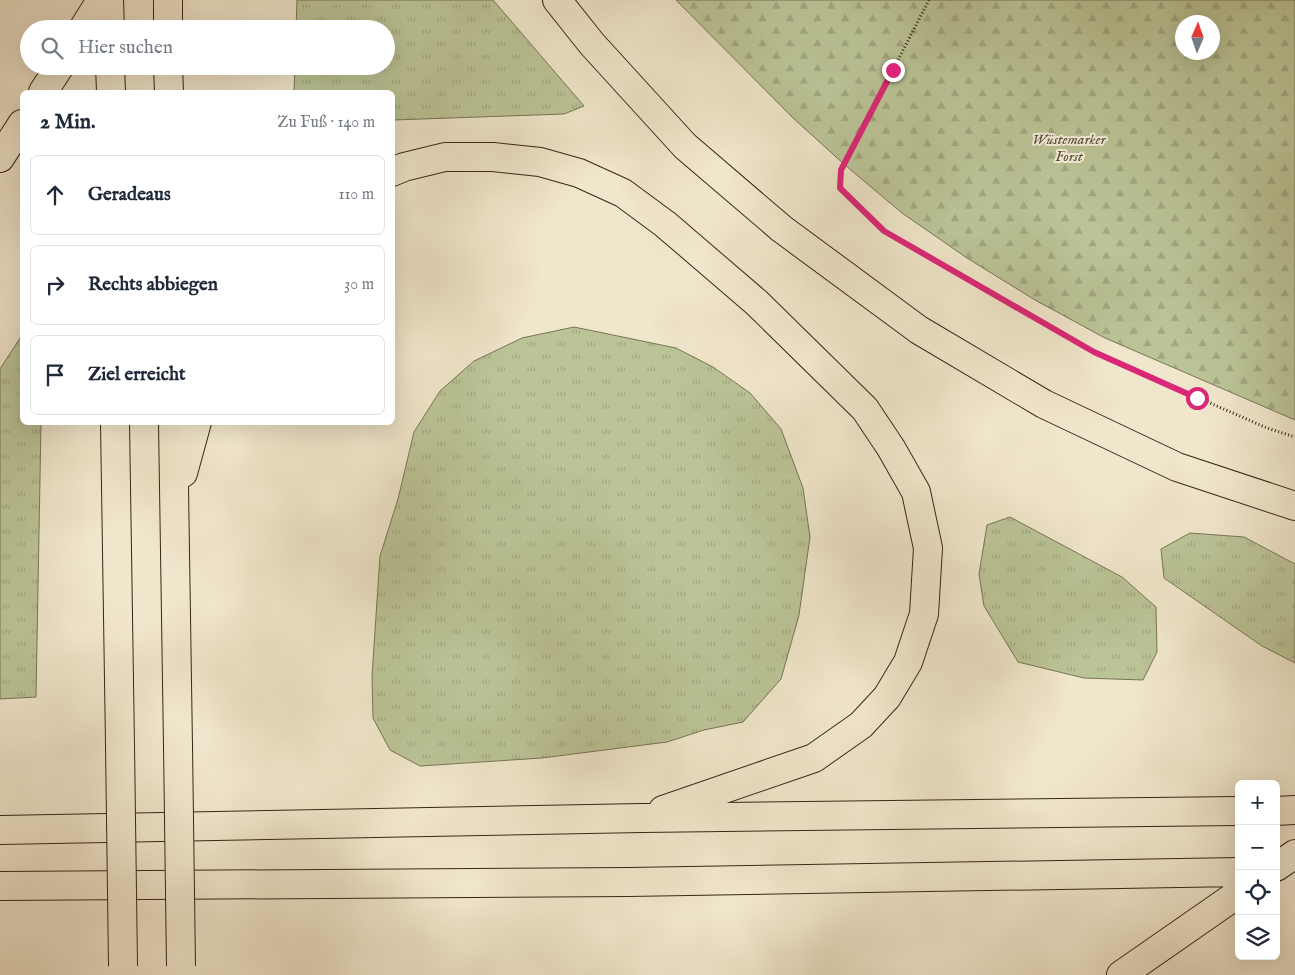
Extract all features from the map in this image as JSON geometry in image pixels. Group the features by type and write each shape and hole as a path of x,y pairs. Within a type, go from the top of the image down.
{"highway":[{"path":"89,20 101,0"},
{"path":"109,0 110,20"},
{"path":"168,0 168,20"},
{"path":"557,0 592,44 685,146 782,229 919,330 1044,404 1177,467 1295,506"},
{"path":"44,90 54,75"},
{"path":"110,75 110,90"},
{"path":"168,75 169,90"},
{"path":"0,158 20,127"},
{"path":"395,171 445,157 492,156 540,162 579,173 623,193 665,224 756,302 865,409 891,448 916,492 928,548 924,614 908,662 887,697 861,725 814,758 642,818"},
{"path":"115,425 123,970"},
{"path":"173,425 181,970"},
{"path":"174,506 196,425"},
{"path":"1280,811 1295,810"},
{"path":"0,830 642,818 1235,811"},
{"path":"1280,864 1295,854"},
{"path":"1280,871 1295,871"},
{"path":"0,886 618,882 1235,872"},
{"path":"1121,975 1235,896"}],"path":[{"path":"929,0 841,170 840,188 884,231 1094,352 1266,428 1295,437"}],"green space":[{"path":"297,0 493,0 584,106 564,114 395,120 395,90 294,90 295,75 395,75 395,20 296,20"},
{"name":"Wüstemarker Forst","path":"676,0 1295,0 1295,420 1105,338 1035,300 967,258 902,213 793,118"},
{"path":"574,327 676,348 713,367 750,393 781,429 803,488 810,537 799,615 781,679 743,722 704,730 667,742 542,758 420,766 390,750 373,718 372,676 380,556 398,499 414,432 440,391 474,361 522,338"},
{"path":"20,338 20,425 41,425 36,697 0,699 0,369"},
{"path":"1010,517 1122,577 1156,607 1157,652 1143,680 1084,678 1018,662 984,606 979,574 987,525"},
{"path":"1190,533 1244,537 1295,564 1295,663 1262,646 1164,578 1161,549"}],"route":[{"path":"893,70 841,170 840,188 884,231 1094,352 1197,398"}]}
